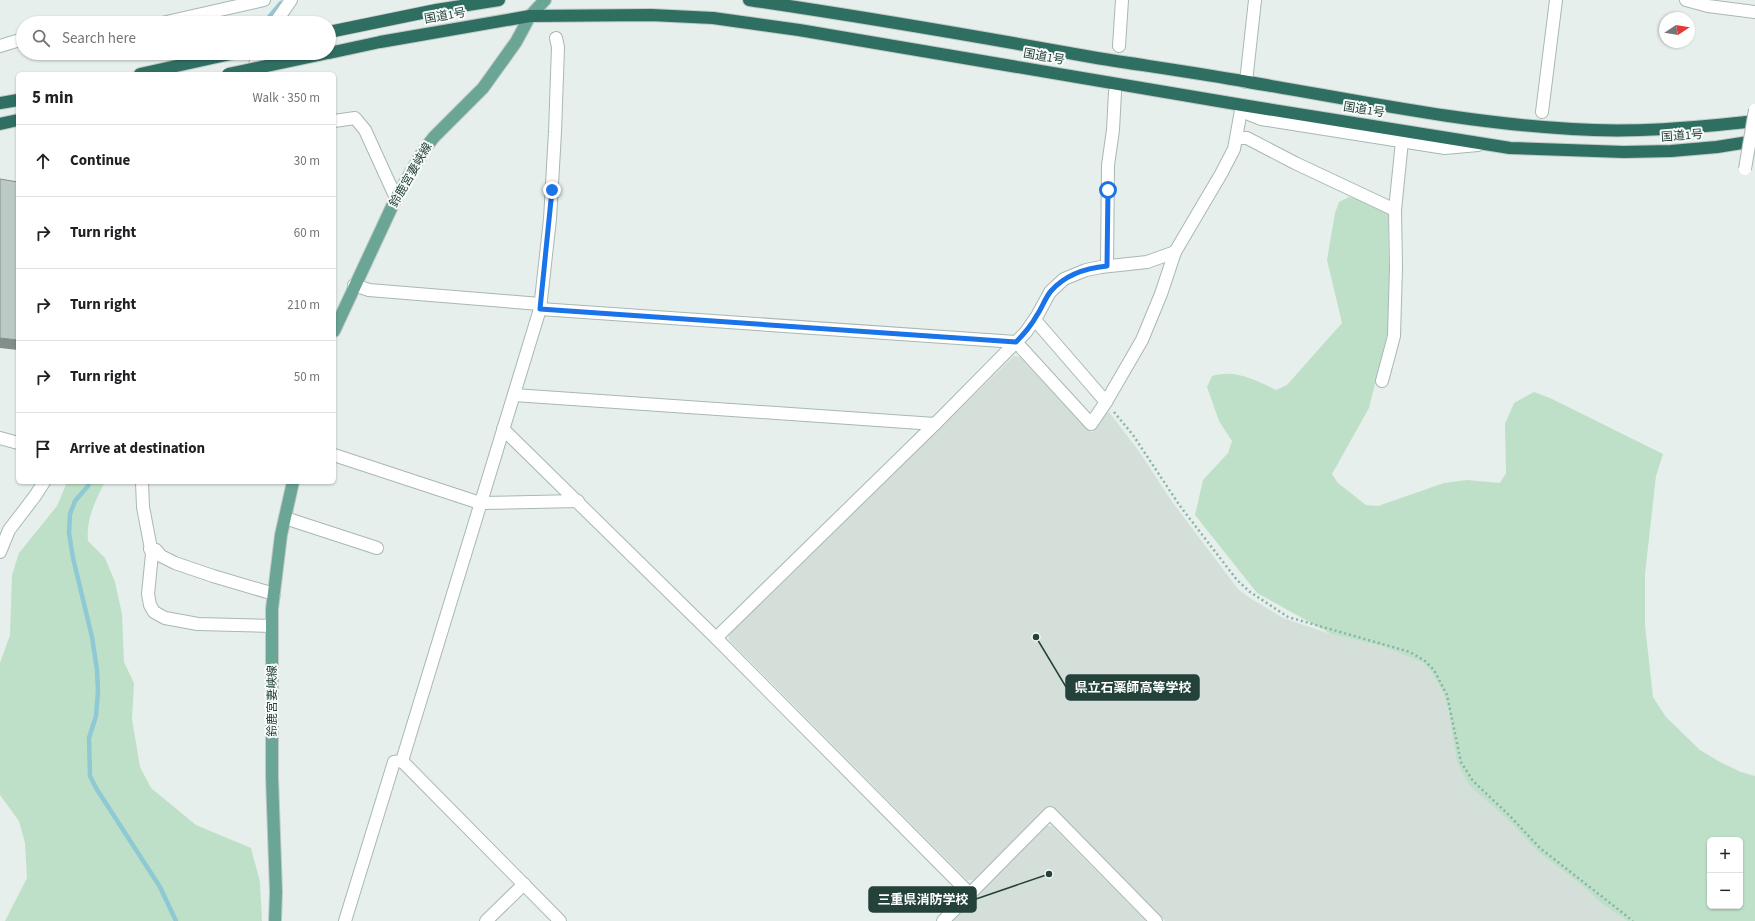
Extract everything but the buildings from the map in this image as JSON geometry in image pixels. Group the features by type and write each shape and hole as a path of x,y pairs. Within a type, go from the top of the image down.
{"highway":[{"name":"国道1号","path":"336,30 436,10 499,0"},
{"name":"国道1号","path":"749,0 989,38 1098,58 1450,117 1573,130 1629,131 1695,128 1755,121"},
{"name":"国道1号","path":"336,51 380,42 530,16 651,15 713,18 799,30 1242,108 1510,148 1564,151 1671,151 1717,147 1755,141"},
{"path":"149,72 203,60"},
{"name":"国道1号","path":"238,72 295,60"},
{"path":"0,103 16,100"},
{"path":"0,124 16,120"}],"main road":[{"name":"鈴鹿宮妻峡線","path":"336,326 354,285 396,198 423,151 434,137 483,88 516,42 530,16 545,0"},
{"name":"鈴鹿宮妻峡線","path":"275,921 276,892 272,777 272,626 281,535 293,484"}],"street":[{"path":"193,16 264,0"},
{"path":"280,16 291,0"},
{"path":"1119,46 1122,0"},
{"path":"1246,82 1255,0"},
{"path":"1542,112 1556,0"},
{"path":"1686,0 1708,6 1755,12"},
{"path":"402,761 540,306 550,219 558,47 556,38"},
{"path":"0,46 16,41"},
{"path":"253,72 257,60"},
{"path":"1107,266 1108,165 1113,130 1115,92"},
{"path":"354,285 369,290 540,306 1016,342 1092,424 1142,340 1161,294 1175,252 1222,174 1234,149 1242,108 1261,118 1402,142 1445,148 1483,144"},
{"path":"1745,169 1755,110"},
{"path":"336,121 356,118 365,130 396,198"},
{"path":"1237,138 1247,138 1395,210"},
{"path":"1382,381 1394,336 1396,267 1395,210 1402,142"},
{"path":"716,638 935,424 1026,332 1035,320 1050,292 1064,279 1086,270 1146,262 1175,252"},
{"path":"1035,320 1106,402"},
{"path":"514,395 935,424"},
{"path":"503,429 716,638 970,894"},
{"path":"0,438 16,442"},
{"path":"336,456 480,503 578,501"},
{"path":"0,552 4,529 35,496 43,484"},
{"path":"142,484 143,507 152,554 148,594 150,605 154,612 165,618 198,624 272,626"},
{"path":"285,518 377,548"},
{"path":"150,549 156,550 161,556 175,563 274,594"},
{"path":"402,761 560,921"},
{"path":"344,921 394,762 402,761"},
{"path":"943,921 1050,813 1156,921"},
{"path":"486,921 524,884"}],"path":[{"path":"1106,402 1133,435 1180,506 1237,580 1250,592 1288,617 1410,652 1425,661 1434,670 1447,695 1461,762 1472,781 1510,815 1540,848 1633,921"}],"shaded area":[{"path":"1014,356 1022,357 1092,433 1106,413 1109,412 1138,450 1173,503 1238,589 1283,618 1331,634 1385,647 1423,663 1432,673 1444,695 1449,713 1505,817 1538,852 1580,884 1602,904 1627,921 1165,921 1051,806 974,880 967,880 729,640 729,634"},
{"path":"1047,826 1052,826 1146,921 952,921"}],"green space":[{"path":"1349,197 1372,203 1388,214 1390,323 1369,408 1332,474 1338,483 1366,505 1378,506 1444,483 1467,480 1500,483 1506,473 1505,424 1514,403 1534,392 1550,398 1663,454 1656,476 1645,574 1645,625 1653,697 1666,717 1700,750 1741,772 1755,776 1755,921 1627,921 1602,904 1580,884 1538,852 1505,817 1469,785 1457,762 1449,713 1444,695 1432,673 1423,663 1385,647 1331,634 1257,593 1195,515 1203,480 1228,453 1232,441 1219,421 1207,387 1212,376 1220,374 1237,375 1253,379 1276,390 1287,385 1342,323 1327,260 1335,213 1339,202"},
{"path":"66,484 104,484 95,503 88,525 88,541 105,558 115,582 122,614 124,662 134,683 132,719 140,767 151,788 196,825 251,848 260,882 262,921 5,921 27,878 25,843 19,821 0,795 0,663 10,635 12,575 19,553 57,506"}],"waterway":[{"path":"270,16 281,3"},
{"path":"88,484 75,501 70,514 69,533 73,558 92,637 97,670 98,691 96,716 89,738 90,776 96,788 160,887 176,921"}],"place":[{"name":"県立石薬師高等学校","path":"1036,637"},
{"name":"三重県消防学校","path":"1049,874"}],"route":[{"path":"552,190 540,309 1016,342 1035,320 1050,292 1064,279 1086,270 1107,266 1108,190"}]}
